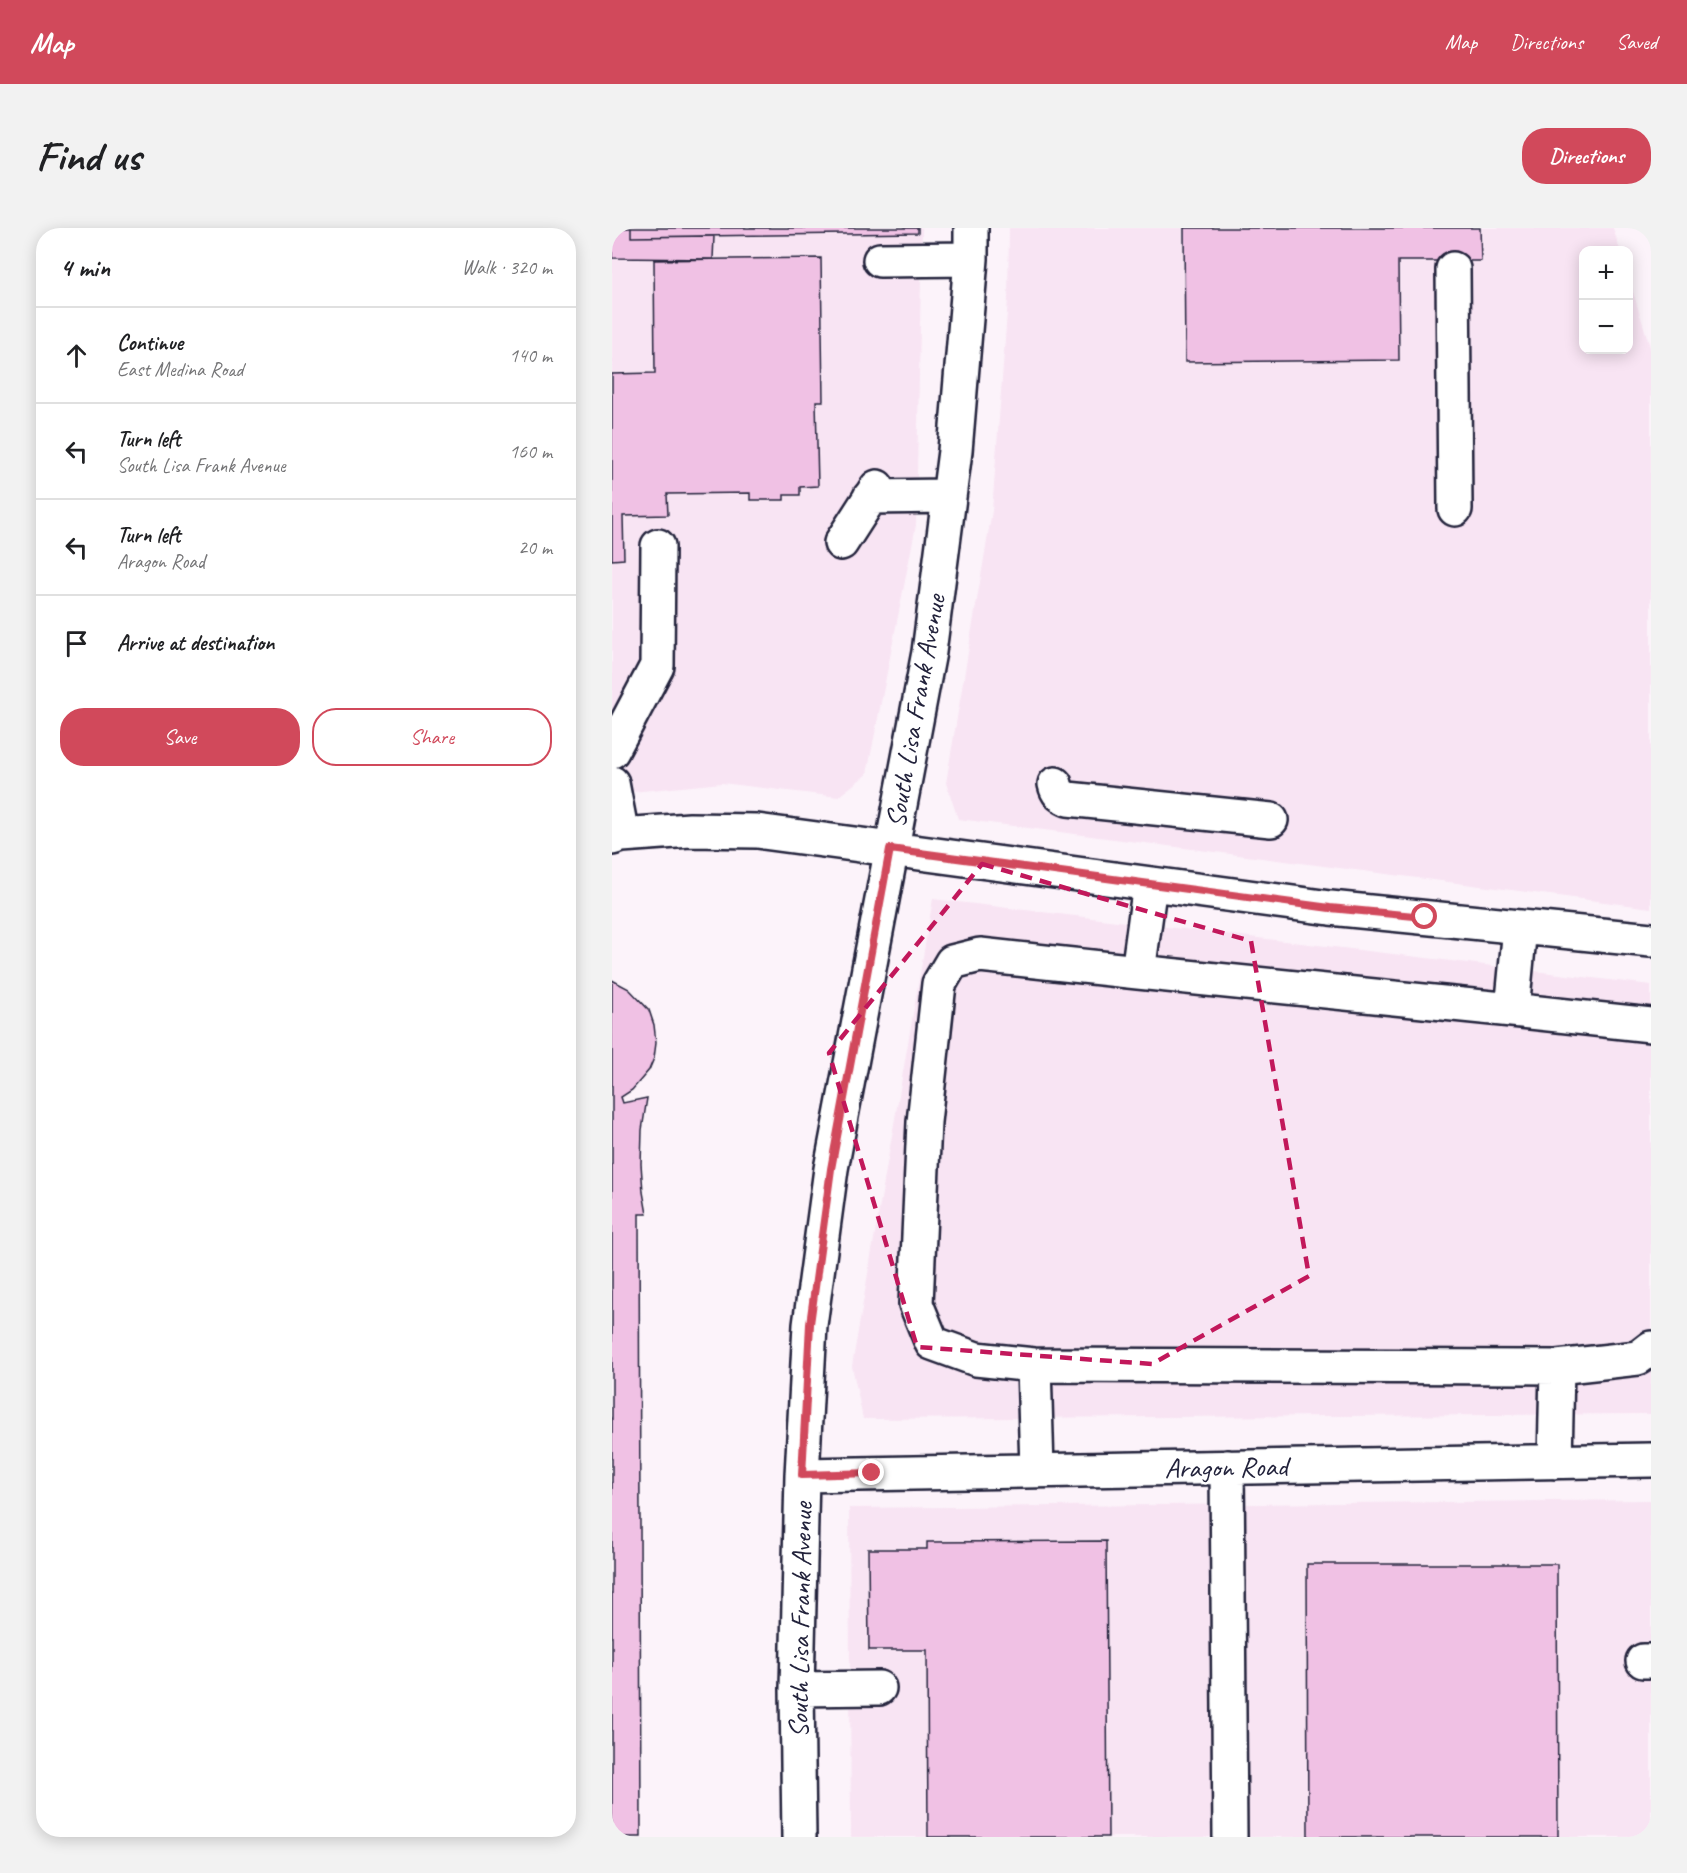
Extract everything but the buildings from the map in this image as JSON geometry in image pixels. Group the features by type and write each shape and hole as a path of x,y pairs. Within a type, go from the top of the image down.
{"street":[{"path":"880,260 971,244"},
{"name":"South Lisa Frank Avenue","path":"799,1837 797,1689 802,1475 810,1324 831,1169 929,652 956,440 971,244"},
{"path":"1453,269 1455,509"},
{"path":"841,543 873,492 949,496"},
{"path":"615,741 657,666 658,546"},
{"path":"612,783 617,836 690,830 757,831 1330,908 1651,940"},
{"path":"1056,784 1060,795 1068,799 1271,820"},
{"path":"1138,972 1150,884"},
{"path":"1512,1010 1520,927"},
{"path":"1651,1025 980,955 952,963 939,984 924,1122 916,1305 932,1343 976,1359 1034,1365 1557,1367 1638,1358 1651,1348"},
{"path":"1034,1365 1036,1470"},
{"path":"1555,1461 1557,1367"},
{"name":"Aragon Road","path":"802,1475 1651,1460"},
{"path":"1227,1467 1230,1837"},
{"path":"797,1689 879,1688"}],"highlighted area":[{"path":"982,864 1251,941 1309,1276 1152,1364 917,1347 829,1053"}],"shaded area":[{"path":"612,228 922,228 916,525 867,774 838,797 722,783 612,794"},
{"path":"1009,228 1613,228 1619,246 1579,246 1579,354 1633,354 1633,292 1651,350 1651,908 958,819 946,783 992,511 1008,299"},
{"path":"933,899 1651,985 1651,1414 863,1419 852,1366"},
{"path":"1651,1500 1651,1837 851,1837 849,1508"}],"route":[{"path":"872,1473 802,1475 810,1324 831,1169 890,849 1330,908 1425,917"}]}
